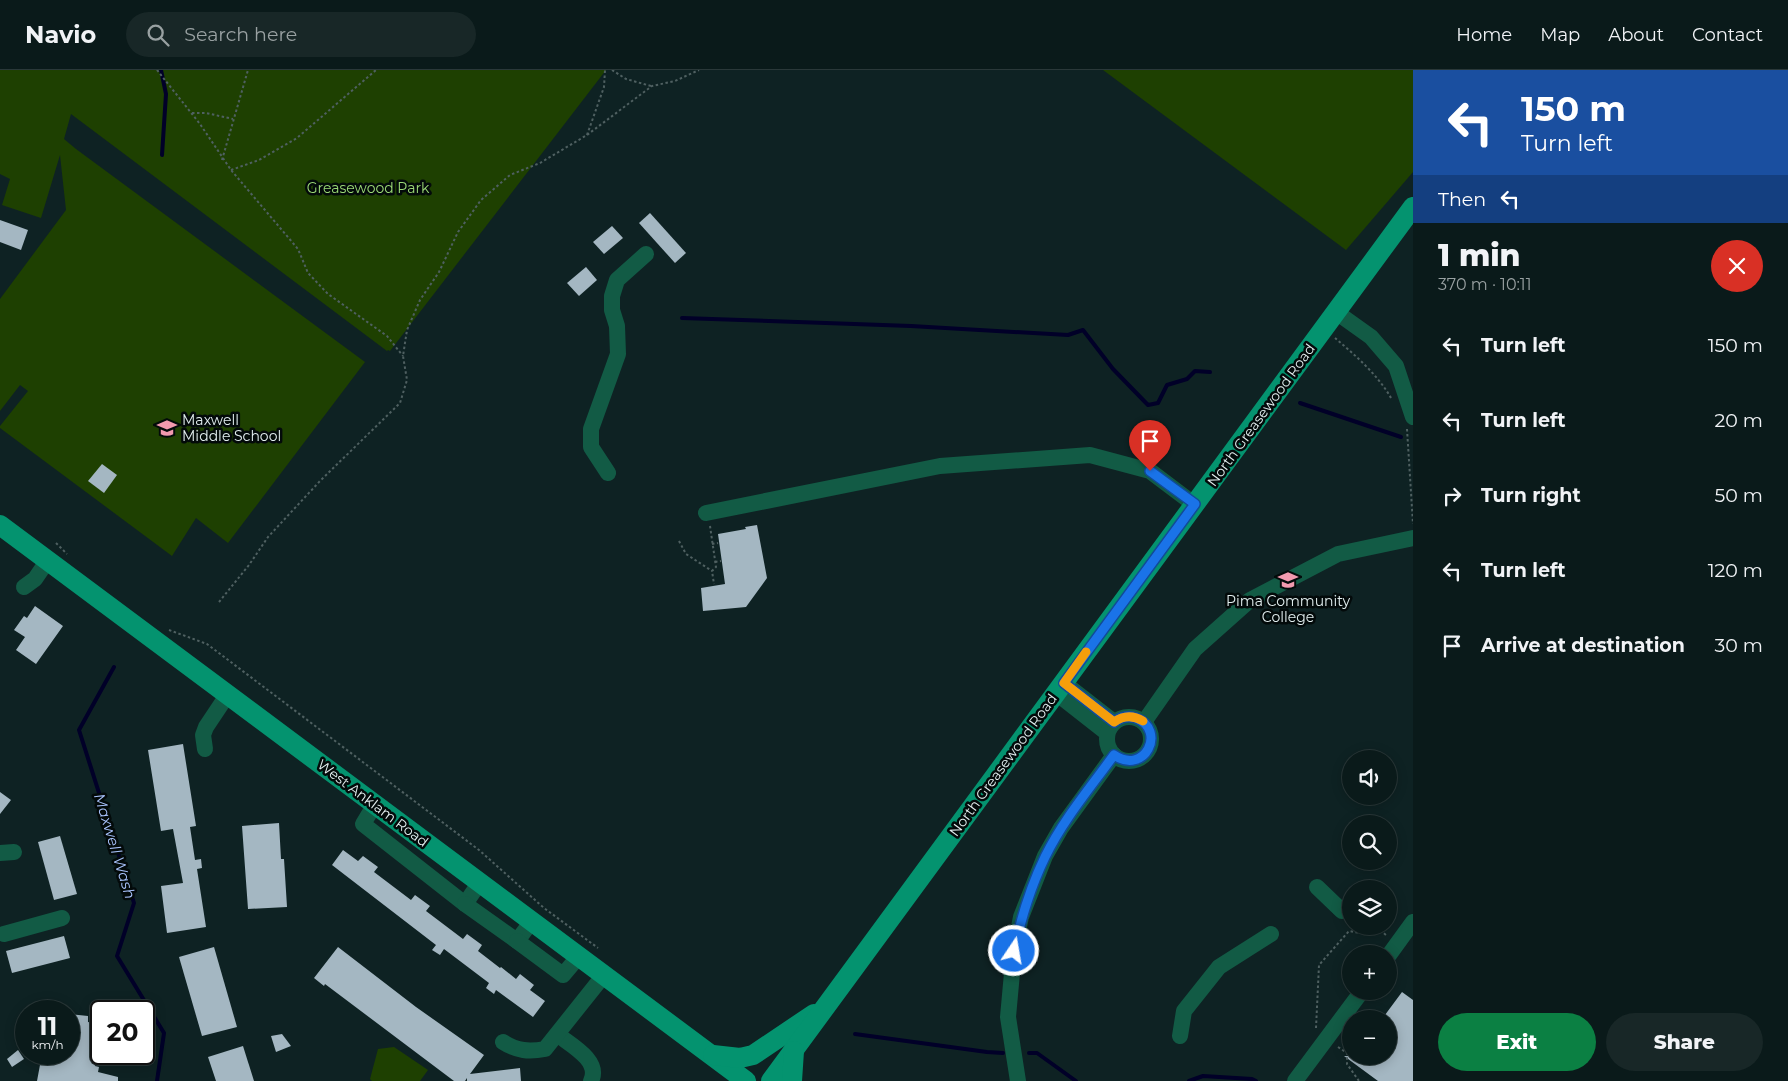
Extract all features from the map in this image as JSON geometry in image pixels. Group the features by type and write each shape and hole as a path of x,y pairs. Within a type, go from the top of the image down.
{"main road":[{"name":"North Greasewood Road","path":"771,1081 1413,207"},
{"name":"West Anklam Road","path":"0,525 52,552 228,694 746,1081"},
{"path":"711,1055 740,1058 753,1055 827,1005"},
{"path":"792,1081 794,1050"},
{"path":"711,1055 728,1081"}],"lane":[{"path":"608,473 591,447 591,429 618,354 617,326 612,310 612,296 617,280 646,254"},
{"path":"1336,312 1371,337 1396,366 1408,419"},
{"path":"708,519 940,466 1090,455 1150,471 1195,504"},
{"path":"1144,722 1195,649 1250,600 1338,554 1413,538"},
{"path":"24,587 34,579 52,552"},
{"path":"1060,688 1111,728"},
{"path":"205,749 203,735 206,727 228,694"},
{"path":"1132,716 1144,722 1148,727 1151,741 1146,754 1134,760 1120,759 1114,755 1108,745 1111,728 1119,718 1132,716"},
{"path":"1018,1081 1008,1017 1014,951 1021,917 1034,882 1061,828 1114,755"},
{"path":"375,804 363,824 465,904 563,975 579,956"},
{"path":"465,904 480,882"},
{"path":"1317,887 1342,911"},
{"path":"4,934 62,918"},
{"path":"517,941 532,921"},
{"path":"1396,945 1413,922"},
{"path":"1180,1036 1184,1011 1219,967 1272,934"},
{"path":"503,1042 513,1048 536,1051 545,1049 604,975"},
{"path":"1295,1081 1355,1000"},
{"path":"558,1035 587,1057 592,1066 593,1077 590,1081"}],"path":[{"path":"157,70 192,114 222,160 298,249 308,273 328,294 387,336 403,356"},
{"path":"222,160 248,70"},
{"path":"231,170 259,160 297,138 376,70"},
{"path":"587,134 604,87 605,70"},
{"path":"612,70 626,78 652,86"},
{"path":"219,602 249,565 268,537 320,481 400,403 407,380 403,356 406,330 420,300 439,272 458,232 481,200 510,175 540,163 587,134 652,86 675,82 699,70"},
{"path":"192,114 206,113 233,119"},
{"path":"1324,329 1356,356 1391,398"},
{"path":"1408,419 1407,430 1413,524"},
{"path":"708,519 716,566 712,571 714,584"},
{"path":"679,541 686,554 712,571"},
{"path":"712,544 718,543"},
{"path":"52,552 72,559"},
{"path":"715,562 721,561"},
{"path":"169,630 207,644 479,850 544,908 598,948"},
{"path":"1316,1031 1319,965 1349,931 1380,930 1390,938"},
{"path":"1338,1047 1347,1053 1346,1064 1359,1081"}],"green space":[{"name":"Greasewood Park","path":"0,70 606,70 390,351 387,351 71,114 64,139 365,362 228,543 196,518 172,556 0,428 28,391 20,385 0,411 0,299 66,210 60,155 41,218 2,205 10,179 0,174"},
{"path":"1103,70 1413,70 1413,172 1346,250"},
{"path":"394,1047 428,1070 420,1081 372,1081 370,1079 378,1049"}],"building":[{"path":"650,213 686,253 675,263 639,223"},
{"path":"0,220 28,230 21,250 0,242"},
{"path":"612,226 623,238 604,254 593,242"},
{"path":"586,267 597,280 579,296 567,283"},
{"path":"102,464 117,475 104,493 88,481"},
{"path":"757,525 767,578 746,607 703,611 701,588 725,584 718,534"},
{"path":"35,606 63,626 36,664 16,650 25,637 14,630 24,616 27,618"},
{"path":"183,744 196,826 190,827 195,860 201,859 202,868 197,869 206,927 167,933 161,886 183,883 173,829 161,831 148,750"},
{"path":"0,792 11,800 0,814"},
{"path":"279,823 281,859 284,859 287,907 248,909 242,826"},
{"path":"60,836 77,894 54,900 38,842"},
{"path":"343,850 358,861 363,856 378,867 374,872 411,900 415,895 430,906 426,911 463,939 467,934 482,945 478,951 500,968 516,979 520,974 534,985 530,990 545,1001 533,1017 496,990 494,994 486,988 489,983 444,949 440,955 432,950 436,945 332,865"},
{"path":"64,936 70,958 12,973 6,951"},
{"path":"214,947 237,1027 202,1036 179,957"},
{"path":"338,947 416,1007 484,1055 470,1074 520,1068 521,1081 467,1081 467,1078 465,1081 454,1081 325,984 324,986 314,978"},
{"path":"1402,992 1413,1000 1413,1081 1378,1081 1356,1065 1397,1065 1397,1010 1389,1010"},
{"path":"80,1015 88,1016 88,1022 90,1022 90,1065 99,1067 98,1072 118,1077 118,1081 37,1081 40,1065 80,1065"},
{"path":"282,1034 291,1046 276,1052 271,1036"},
{"path":"243,1046 254,1081 216,1081 208,1057"},
{"path":"15,1052 15,1065 12,1067 7,1059"}],"waterway":[{"path":"161,70 166,94 162,155"},
{"path":"682,318 911,326 1068,335 1083,330 1113,369 1148,405 1158,403 1167,385 1187,379 1195,371 1210,372"},
{"path":"1300,403 1401,437"},
{"name":"Maxwell Wash","path":"114,667 79,730 134,903 117,956 164,1033 157,1081"},
{"path":"855,1034 1003,1053"},
{"path":"1029,1053 1037,1053 1076,1081"},
{"path":"1189,1081 1203,1076 1252,1079 1256,1081"}],"slow traffic":[{"path":"1086,652 1064,683 1114,722 1119,718 1132,716 1143,721"}],"place":[{"name":"Maxwell Middle School","path":"167,428"},
{"name":"Pima Community College","path":"1288,580"}],"route":[{"path":"1014,951 1021,917 1034,882 1045,856 1061,828 1114,755 1127,761 1140,758 1146,754 1151,741 1151,734 1144,722 1132,716 1119,718 1114,722 1064,683 1195,504 1150,471"}]}
